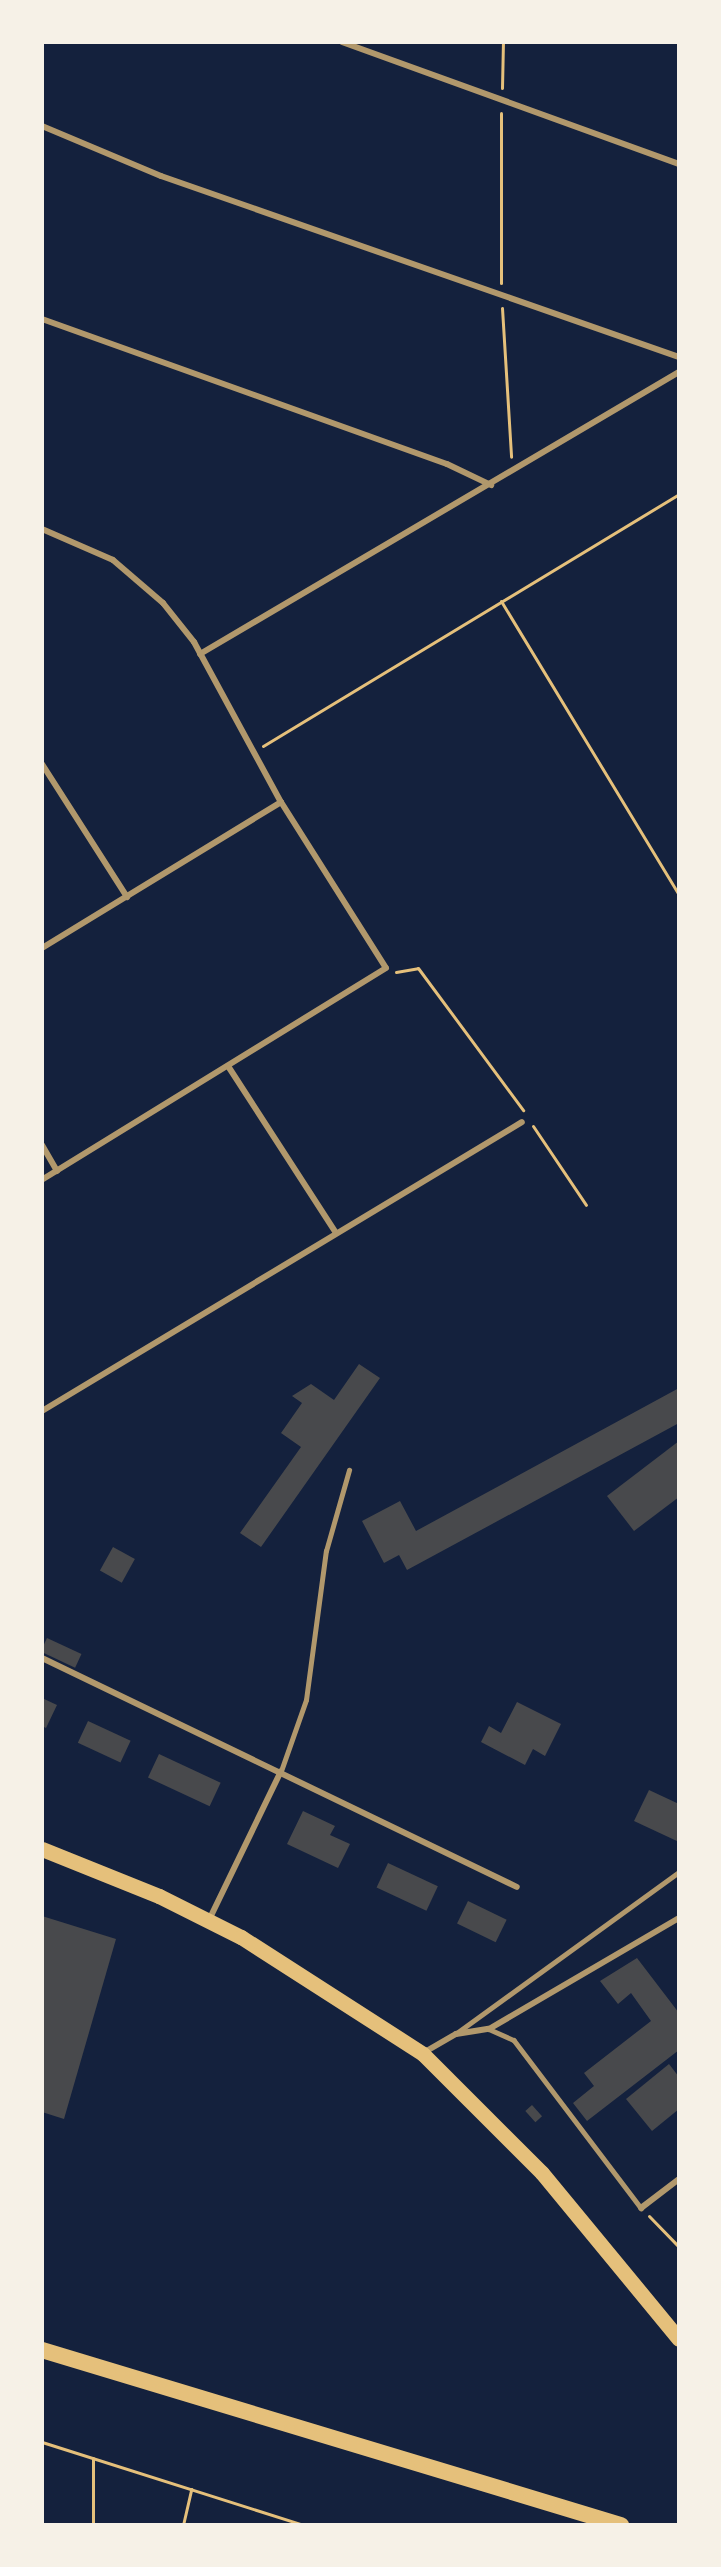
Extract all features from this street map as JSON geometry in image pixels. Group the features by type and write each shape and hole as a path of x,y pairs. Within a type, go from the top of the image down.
{"highway":[{"path":"42,2350 621,2525"}],"main road":[{"path":"42,1849 209,1921 313,1979 423,2054 528,2158 679,2338"}],"street":[{"path":"342,42 679,164"},
{"path":"42,126 160,176 501,293 679,357"},
{"path":"42,319 491,485"},
{"path":"200,654 491,485 679,372"},
{"path":"42,529 82,543 144,583 200,654 281,802 386,968 42,1180"},
{"path":"42,764 127,897"},
{"path":"42,948 281,802"},
{"path":"228,1066 336,1233"},
{"path":"42,1411 522,1122"},
{"path":"42,1145 57,1171"},
{"path":"42,1658 281,1771 517,1887"},
{"path":"209,1921 281,1771"},
{"path":"423,2054 456,2034 489,2029 679,1918"},
{"path":"641,2208 679,2179"}],"lane":[{"path":"281,1771 306,1700 326,1551 349,1470"},
{"path":"456,2034 679,1872"},
{"path":"489,2029 514,2040 641,2208"}],"path":[{"path":"503,42 501,293 512,472"},
{"path":"253,752 679,494"},
{"path":"501,601 679,895"},
{"path":"386,968 401,975 418,968 586,1205"},
{"path":"641,2208 679,2247"},
{"path":"42,2442 303,2525"},
{"path":"93,2458 93,2525"},
{"path":"183,2525 191,2489"}],"building":[{"path":"359,1364 380,1378 261,1547 240,1533 301,1447 281,1433 302,1403 292,1396 311,1384 334,1400"},
{"path":"679,1388 679,1423 407,1570 399,1555 384,1563 362,1521 400,1501 416,1531"},
{"path":"679,1441 679,1497 634,1531 607,1496"},
{"path":"113,1547 135,1559 122,1583 100,1571"},
{"path":"47,1638 81,1654 75,1668 42,1652"},
{"path":"42,1698 57,1705 46,1728 42,1726"},
{"path":"517,1702 561,1724 545,1756 533,1749 525,1765 481,1742 489,1726 501,1733"},
{"path":"88,1721 131,1741 120,1763 78,1743"},
{"path":"159,1754 221,1783 210,1806 148,1778"},
{"path":"649,1790 679,1804 679,1842 634,1821"},
{"path":"303,1811 335,1826 330,1835 350,1844 338,1868 287,1844"},
{"path":"388,1863 438,1886 426,1911 377,1887"},
{"path":"468,1901 507,1920 496,1942 457,1923"},
{"path":"42,1916 116,1939 64,2119 42,2112"},
{"path":"637,1958 679,2013 679,2050 587,2121 573,2103 594,2086 584,2073 651,2021 631,1993 618,2004 600,1981"},
{"path":"669,2064 679,2077 679,2109 652,2131 626,2099"},
{"path":"532,2105 542,2116 535,2122 525,2111"}]}
